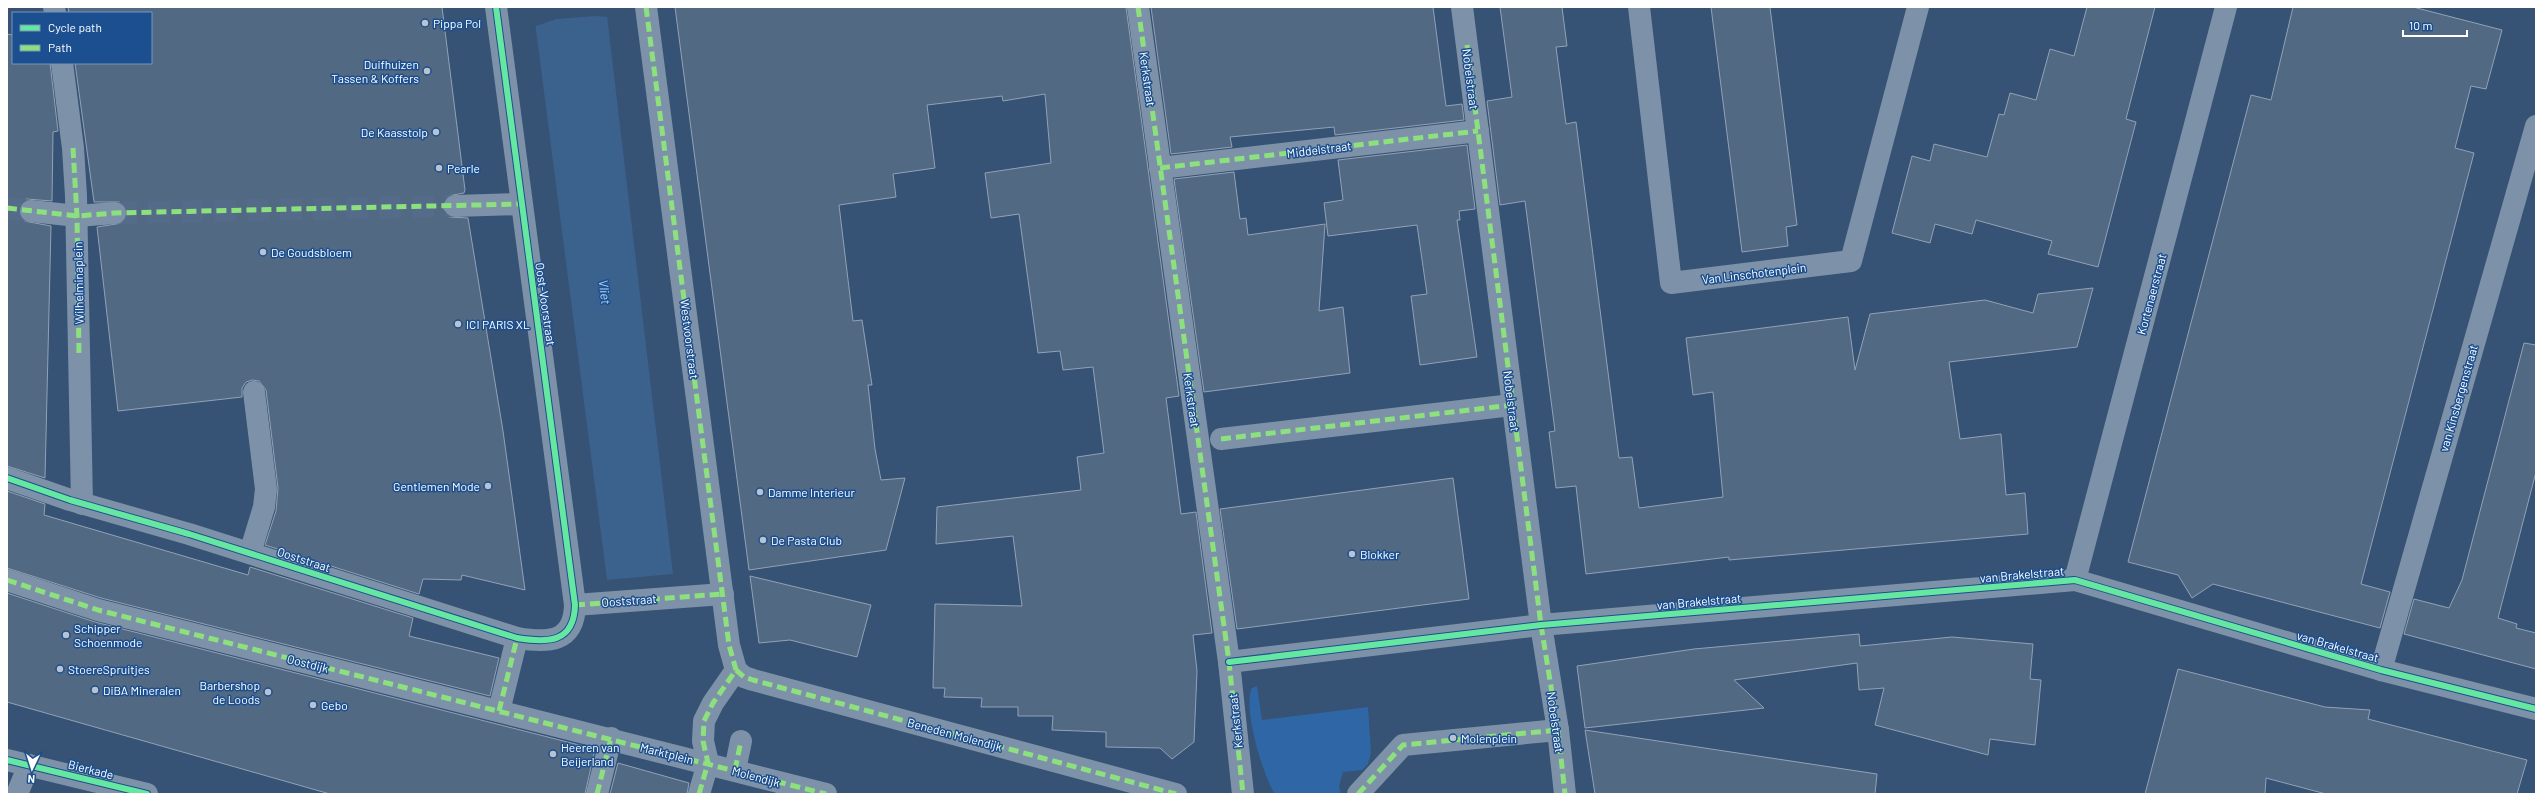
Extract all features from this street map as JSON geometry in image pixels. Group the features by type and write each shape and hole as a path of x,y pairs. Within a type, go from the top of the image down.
{"street":[{"name":"Oost-Voorstraat","path":"496,7 575,605"},
{"name":"Westvoorstraat","path":"646,7 729,645 736,670"},
{"name":"Kerkstraat","path":"1138,7 1229,662 1243,794"},
{"name":"Nobelstraat","path":"1462,7 1512,405 1541,625 1558,730 1565,794"},
{"name":"Van Linschotenplein","path":"1640,7 1671,283 1851,261 1918,7"},
{"name":"Kortenaerstraat","path":"2075,580 2226,7"},
{"name":"Wilhelminaplein","path":"62,64 73,148 77,216 82,504"},
{"name":"van Kinsbergenstraat","path":"2381,670 2536,126"},
{"name":"Middelstraat","path":"1160,168 1478,131"},
{"path":"455,206 521,204"},
{"path":"31,211 77,216 115,213"},
{"path":"250,553 264,507 266,489 254,392"},
{"path":"1221,439 1512,405"},
{"name":"Ooststraat","path":"7,478 82,504 250,553 517,638 540,641 562,636 572,626 575,605 723,594"},
{"name":"Oostdijk","path":"7,580 98,610 611,738"},
{"name":"van Brakelstraat","path":"1229,662 1541,625 2075,580 2381,670 2536,709"},
{"path":"499,711 517,638"},
{"name":"Marktplein","path":"699,794 708,763 703,741 704,721 713,703 736,670"},
{"name":"Beneden Molendijk","path":"736,670 744,677 753,680 1176,794"},
{"path":"1358,794 1403,745 1558,730"},
{"path":"597,794 611,738"},
{"name":"Marktplein","path":"611,738 708,763"},
{"path":"734,770 740,741"},
{"name":"Bierkade","path":"7,760 147,794"},
{"name":"Molendijk","path":"708,763 826,794"},
{"path":"17,794 29,765"}],"shaded area":[{"path":"1257,686 1262,720 1368,707 1371,753 1368,764 1362,770 1343,772 1339,786 1341,794 1275,794 1265,773 1255,741 1252,725 1250,697 1252,688"}],"water":[{"name":"Vliet","path":"533,7 606,7 673,574 607,580"}],"pier":[{"path":"531,7 608,7 609,17 594,16 556,19 533,27"}],"building":[{"path":"68,7 442,7 465,190 464,193 448,196 443,207 449,217 468,218 503,431 525,590 462,575 461,580 423,579 419,594 265,545 276,511 278,488 266,390 259,381 252,380 246,382 242,388 242,397 118,411 97,227 122,223 126,219 127,212 120,202 94,202 75,64 152,64 152,12 69,12"},
{"path":"675,7 1126,7 1179,396 1166,398 1181,514 1196,512 1212,633 1193,635 1197,671 1194,742 1172,759 1160,748 1106,747 1106,732 1052,730 1053,716 1018,716 1018,707 981,707 982,698 944,697 945,688 933,688 935,604 1022,606 1013,536 936,544 937,507 1081,490 1077,457 1104,453 1093,367 1063,370 1060,351 1038,353 1019,214 991,218 985,173 1051,163 1045,94 1003,101 1002,96 927,105 935,168 893,174 896,197 839,205 853,321 862,320 872,385 868,385 875,449 881,480 905,478 886,550 749,570"},
{"path":"1151,7 1433,7 1446,106 1462,104 1464,120 1335,135 1334,127 1230,137 1232,147 1171,154"},
{"path":"1500,7 1562,7 1567,46 1556,47 1566,124 1576,122 1619,458 1632,457 1639,508 1723,497 1713,392 1693,395 1686,338 1848,317 1855,370 1870,314 1985,300 2033,313 2038,294 2093,288 2077,347 1949,362 1960,439 2001,434 2006,495 2025,493 2028,534 1729,560 1729,557 1586,574 1576,486 1556,488 1549,432 1555,431 1525,201 1500,205 1487,101 1512,97"},
{"path":"1711,7 1770,7 1797,225 1786,227 1788,246 1742,252"},
{"path":"2087,7 2155,7 2126,119 2136,122 2098,267 2048,254 2052,241 1976,220 1972,234 1935,224 1930,243 1892,233 1912,156 1930,161 1934,144 1987,157 1999,114 2004,115 2010,93 2036,100 2050,49 2074,56"},
{"path":"2293,7 2413,7 2502,30 2486,89 2471,86 2455,148 2474,153 2361,584 2390,592 2380,628 2213,584 2192,598 2178,575 2128,562 2251,95 2271,100"},
{"path":"7,34 12,35 12,64 50,64 58,131 53,132 52,201 26,199 21,203 19,210 24,221 51,226 45,478 7,466"},
{"path":"1467,145 1475,209 1459,211 1460,220 1457,220 1477,357 1420,365 1411,296 1427,294 1417,225 1328,236 1324,203 1343,200 1338,160"},
{"path":"1234,172 1240,219 1246,218 1248,235 1325,224 1319,311 1343,307 1350,373 1204,392 1174,179"},
{"path":"2524,343 2536,345 2536,472 2498,618 2517,624 2516,628 2536,633 2536,669 2404,634 2414,599 2449,608 2462,580"},
{"path":"1453,478 1469,599 1237,629 1220,509"},
{"path":"7,491 45,504 44,515 248,575 250,567 413,618 409,636 499,658 490,696 101,598 7,568"},
{"path":"750,576 871,605 857,657 790,640 759,643"},
{"path":"7,593 95,622 595,749 585,794 330,794 7,702"},
{"path":"1859,634 1860,646 1952,637 2033,644 2030,679 2041,680 2035,745 1990,739 1988,755 1875,725 1884,688 1859,690 1857,663 1734,680 1764,708 1585,728 1577,666 1694,649"},
{"path":"2178,669 2325,707 2370,710 2368,719 2527,760 2517,794 2326,794 2266,778 2265,794 2145,794"},
{"path":"1585,730 1877,774 1875,794 1595,794"},
{"path":"618,763 689,783 687,794 610,794"}],"tunnel":[{"path":"115,213 455,206"},
{"path":"7,208 31,211"}],"marked path":[{"path":"646,7 729,645 736,670"},
{"path":"1138,7 1229,662 1243,794"},
{"path":"1467,45 1541,625 1558,730 1565,794"},
{"path":"1160,168 1478,131"},
{"path":"73,148 77,216 79,356"},
{"path":"7,208 77,216 115,213 521,204"},
{"path":"1221,439 1512,405"},
{"path":"7,580 98,610 826,794"},
{"path":"575,605 723,594"},
{"path":"499,711 517,638"},
{"path":"736,670 744,677 753,680 1176,794"},
{"path":"699,794 708,763 703,741 704,721 713,703 736,670"},
{"path":"1358,794 1403,745 1558,730"},
{"path":"597,794 611,738"},
{"path":"735,770 741,741"}],"cycle path":[{"path":"7,478 70,500 189,534 517,638 528,640 549,640 557,638 564,633 570,627 575,605 496,7"},
{"path":"1229,662 1541,625 2075,580 2381,670 2536,709"},
{"path":"7,760 147,794"}],"place":[{"name":"Pippa Pol","path":"425,23"},
{"name":"Duifhuizen Tassen & Koffers","path":"427,71"},
{"name":"De Kaasstolp","path":"436,132"},
{"name":"Pearle","path":"439,168"},
{"name":"De Goudsbloem","path":"263,252"},
{"name":"ICI PARIS XL","path":"458,324"},
{"name":"Gentlemen Mode","path":"488,486"},
{"name":"Damme Interieur","path":"760,492"},
{"name":"De Pasta Club","path":"763,540"},
{"name":"Blokker","path":"1352,554"},
{"name":"Schipper Schoenmode","path":"66,635"},
{"name":"StoereSpruitjes","path":"60,669"},
{"name":"DiBA Mineralen","path":"95,690"},
{"name":"Barbershop de Loods","path":"268,692"},
{"name":"Gebo","path":"313,705"},
{"name":"Molenplein","path":"1453,738"},
{"name":"Heeren van Beijerland","path":"553,754"}]}
